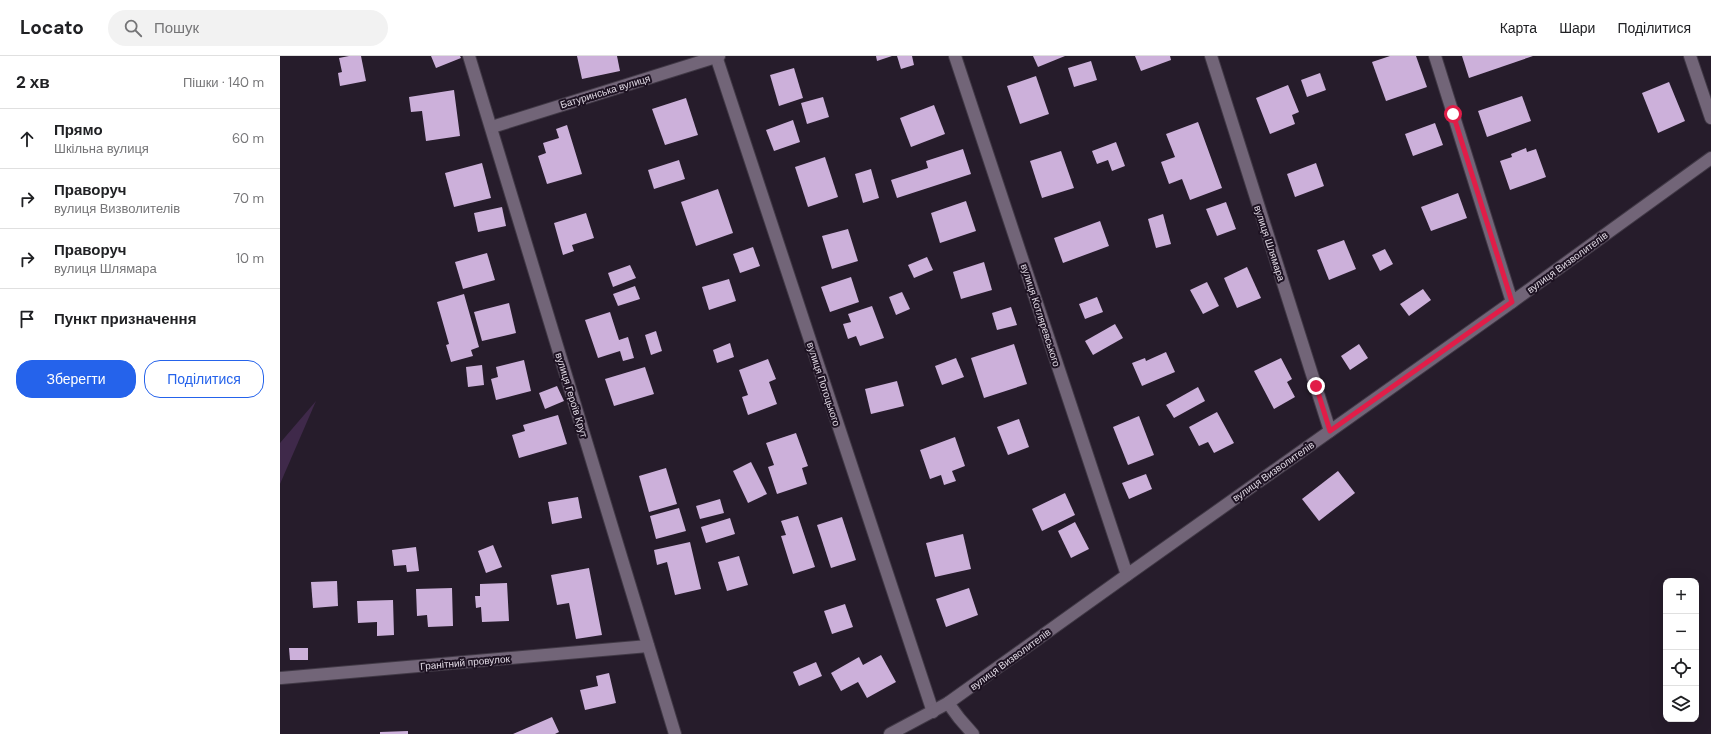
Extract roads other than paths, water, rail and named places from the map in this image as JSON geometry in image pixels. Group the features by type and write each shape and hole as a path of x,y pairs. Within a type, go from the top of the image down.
{"street":[{"name":"вулиця Героїв Крут","path":"469,56 492,127 675,734"},
{"name":"Батуринська вулиця","path":"492,127 717,56"},
{"name":"вулиця Потоцького","path":"717,56 933,712"},
{"name":"вулиця Котляревського","path":"955,56 1126,575"},
{"name":"вулиця Шлямара","path":"1211,56 1330,431"},
{"path":"1435,56 1512,302"},
{"path":"1690,56 1711,118"},
{"name":"вулиця Визволителів","path":"890,734 948,703 1512,302 1711,158"},
{"name":"Гранітний провулок","path":"281,678 648,646"},
{"path":"948,703 958,718 973,734"}]}
